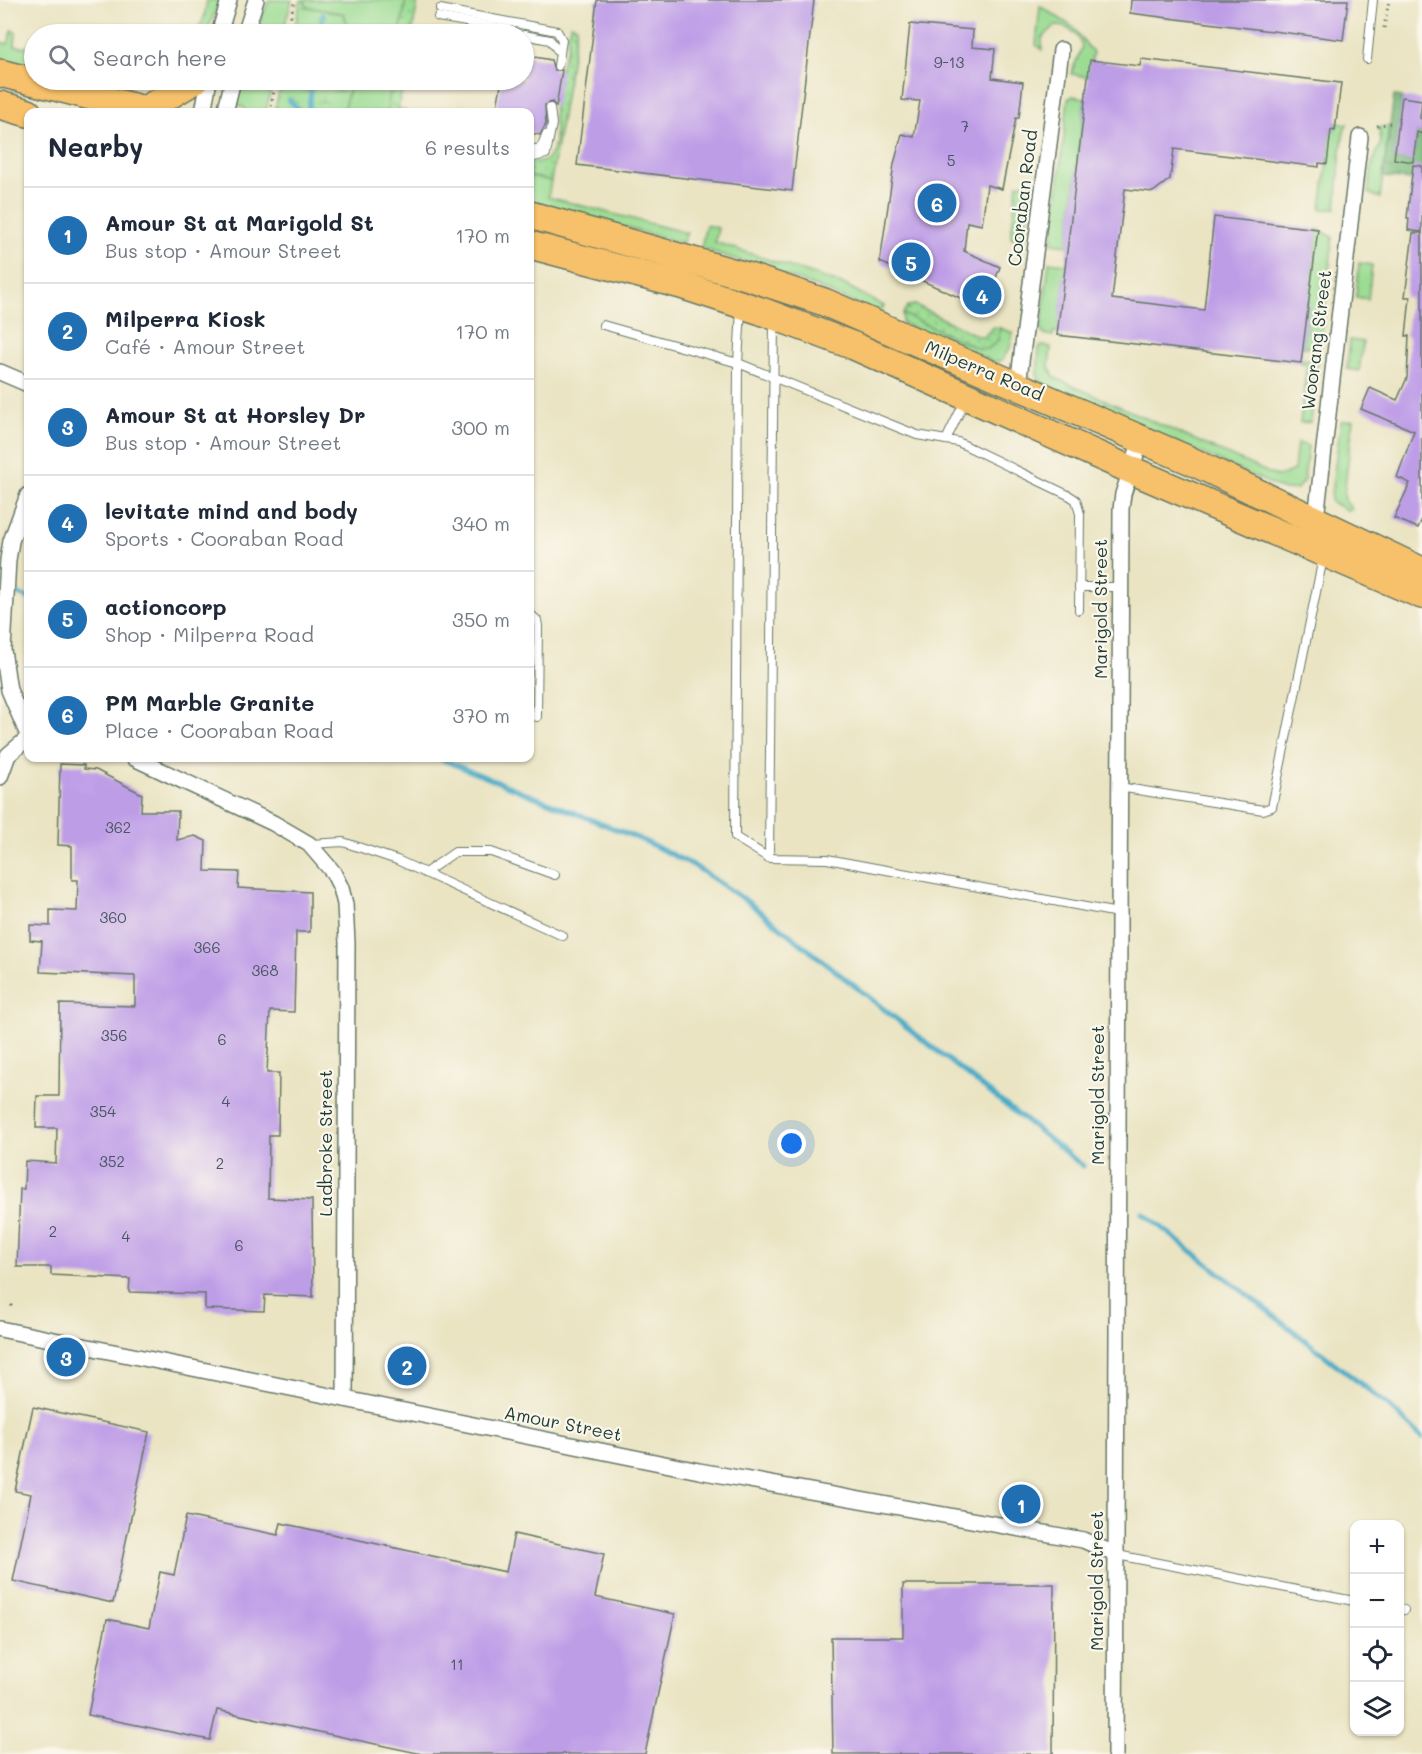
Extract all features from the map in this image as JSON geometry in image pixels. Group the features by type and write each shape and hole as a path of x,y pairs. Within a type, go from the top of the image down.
{"highway":[{"path":"0,73 24,79"},
{"path":"67,90 137,108"},
{"path":"153,108 180,90"},
{"path":"0,105 24,112"},
{"name":"Milperra Road","path":"534,217 792,290 1018,385 1189,460 1317,541 1422,595"},
{"name":"Milperra Road","path":"534,246 681,285 774,315 854,346 1131,470 1317,541 1422,572"}],"street":[{"path":"222,24 230,0"},
{"path":"248,24 256,0"},
{"name":"Cooraban Road","path":"1018,385 1061,51"},
{"path":"204,108 207,90"},
{"path":"226,108 230,90"},
{"name":"Woorang Street","path":"1317,541 1360,137"},
{"path":"0,372 24,382"},
{"name":"Marigold Street","path":"1115,1754 1121,509 1141,440"},
{"path":"24,506 11,541 4,625 4,670 9,690 24,726"},
{"path":"0,777 8,755 24,740"},
{"path":"143,762 273,824 309,844"},
{"name":"Ladbroke Street","path":"309,844 333,872 341,888 346,932 345,1400"},
{"name":"Amour Street","path":"0,1329 699,1471 1083,1540 1117,1555"}],"lane":[{"path":"1366,59 1373,0"},
{"path":"485,24 439,13 517,24"},
{"path":"534,26 553,29 562,36 558,66"},
{"path":"534,37 550,40 560,53"},
{"path":"534,149 541,148 544,143 550,109 552,124 546,154 534,157"},
{"path":"742,304 738,363 734,831 739,841 769,858 827,860 1118,913"},
{"path":"769,858 771,377 774,315"},
{"path":"603,325 738,363 917,435 958,442 1076,500 1080,514 1079,610"},
{"path":"946,440 968,397"},
{"path":"1119,788 1263,810 1272,807 1317,541"},
{"path":"1080,586 1121,587"},
{"path":"534,617 538,626 537,717 534,716"},
{"path":"309,844 344,842 397,860 563,936"},
{"path":"425,873 455,852 491,852 555,875"},
{"path":"1117,1555 1350,1599"}],"path":[{"path":"289,24 295,0"},
{"path":"1384,31 1389,0"},
{"path":"271,108 274,90"},
{"path":"1377,126 1390,123"}],"green space":[{"path":"207,0 220,0 210,24 201,24"},
{"path":"269,0 292,0 285,24 259,24"},
{"path":"301,0 304,0 307,7 344,14 346,24 295,24"},
{"path":"304,0 406,0 402,24 346,24 344,14 307,7"},
{"path":"406,0 418,0 414,24 402,24"},
{"path":"1040,6 1073,27 1093,53 1088,77 1071,74 1082,47 1078,38 1069,29 1055,26 1042,38 1042,50 1036,45"},
{"path":"570,24 577,26 551,181 534,177 534,161 543,162 553,149 555,141 554,101 567,47 567,33 570,31"},
{"path":"12,30 16,32 15,46 24,47 24,66 0,62 0,42 8,44"},
{"path":"240,90 271,90 267,108 244,108 236,105"},
{"path":"280,90 348,90 344,108 275,108"},
{"path":"348,90 390,90 388,108 344,108"},
{"path":"390,90 402,90 398,108 388,108"},
{"path":"1073,96 1085,98 1068,245 1052,243 1068,99"},
{"path":"1394,96 1402,97 1394,159 1413,162 1417,132 1422,134 1422,181 1383,177"},
{"path":"1336,123 1347,124 1341,150 1336,208 1321,210 1331,130 1335,130"},
{"path":"1389,126 1380,198 1368,193 1372,165 1381,142 1379,128"},
{"path":"534,177 551,181 548,197 687,233 682,243 534,202"},
{"path":"1031,181 1025,237 1018,240 1011,237 1017,184"},
{"path":"706,225 718,228 715,242 845,285 884,306 878,313 804,282 701,248"},
{"path":"1318,229 1333,237 1320,348 1303,347"},
{"path":"1049,262 1066,264 1058,332 1053,332 1053,336 1043,334 1041,330"},
{"path":"1359,263 1372,265 1368,299 1356,297"},
{"path":"915,305 983,337 994,327 1000,328 998,340 988,349 979,349 903,314 908,306"},
{"path":"903,314 979,349 998,340 1000,328 1013,333 1010,348 1002,360 994,362 902,323"},
{"path":"1350,340 1363,342 1359,371 1347,369"},
{"path":"1051,347 1049,367 1055,378 1278,477 1294,470 1297,443 1308,446 1304,480 1297,489 1284,490 1041,382 1037,375 1039,348"},
{"path":"1302,359 1318,361 1311,422 1300,423 1307,364 1301,363"},
{"path":"1353,420 1344,494 1345,501 1352,509 1349,511 1331,502 1331,495 1341,421"}],"building":[{"path":"597,0 814,0 792,191 577,165"},
{"path":"1131,0 1348,0 1343,40 1130,13"},
{"path":"910,24 973,30 972,47 995,49 992,78 1023,82 1019,118 1016,118 1002,189 987,185 982,225 967,222 964,251 1000,267 992,288 997,297 994,305 983,308 880,262 894,164 902,134 914,137 920,101 902,100"},
{"path":"534,57 551,60 554,70 562,70 556,107 552,102 545,105 546,124 540,135 534,134 534,108 497,108 500,90 534,90"},
{"path":"1141,59 1341,83 1335,131 1331,130 1327,164 1319,163 1319,167 1174,149 1170,179 1153,192 1125,189 1112,299 1204,310 1214,217 1318,229 1301,363 1057,335 1090,60 1140,66"},
{"path":"1402,97 1422,100 1420,118 1422,119 1422,134 1417,132 1413,162 1394,159"},
{"path":"1413,165 1422,166 1422,232 1408,230 1409,218 1407,218"},
{"path":"1413,233 1422,233 1422,519 1418,528 1394,518 1410,483 1397,477 1414,431 1361,409 1370,388 1397,400 1407,378 1409,336 1406,336 1410,297 1405,297"},
{"path":"60,764 84,765 84,769 96,770 142,794 141,811 178,811 177,840 195,836 206,841 205,871 239,872 238,888 310,892 310,932 296,932 294,1012 270,1011 267,1073 279,1073 278,1135 269,1135 268,1198 312,1200 313,1297 265,1295 264,1311 205,1309 205,1294 129,1292 130,1279 51,1275 51,1267 17,1267 20,1189 24,1189 25,1161 56,1163 57,1128 36,1128 37,1096 59,1096 60,1004 135,1006 135,976 40,972 42,941 30,940 30,925 50,926 50,910 77,911 78,880 72,880 72,846 58,845"},
{"path":"33,1407 149,1432 113,1603 13,1581 31,1494 15,1491"},
{"path":"186,1516 278,1535 281,1523 506,1572 514,1534 604,1554 595,1597 675,1614 645,1754 422,1754 217,1710 210,1740 88,1715 107,1619 149,1628 160,1572 174,1575"},
{"path":"903,1584 1054,1584 1053,1754 833,1754 831,1637 903,1637"}],"waterway":[{"path":"322,24 323,15"},
{"path":"309,108 311,90"},
{"path":"289,100 297,108"},
{"path":"8,590 24,596"},
{"path":"448,762 640,839 693,865 748,902 1083,1166"},
{"path":"1143,1213 1389,1406 1422,1438"}],"place":[{"name":"PM Marble Granite","path":"937,203"},
{"name":"actioncorp","path":"911,262"},
{"name":"levitate mind and body","path":"982,295"},
{"name":"Amour St at Horsley Dr","path":"66,1357"},
{"name":"Milperra Kiosk","path":"407,1366"},
{"name":"Amour St at Marigold St","path":"1021,1504"}]}
